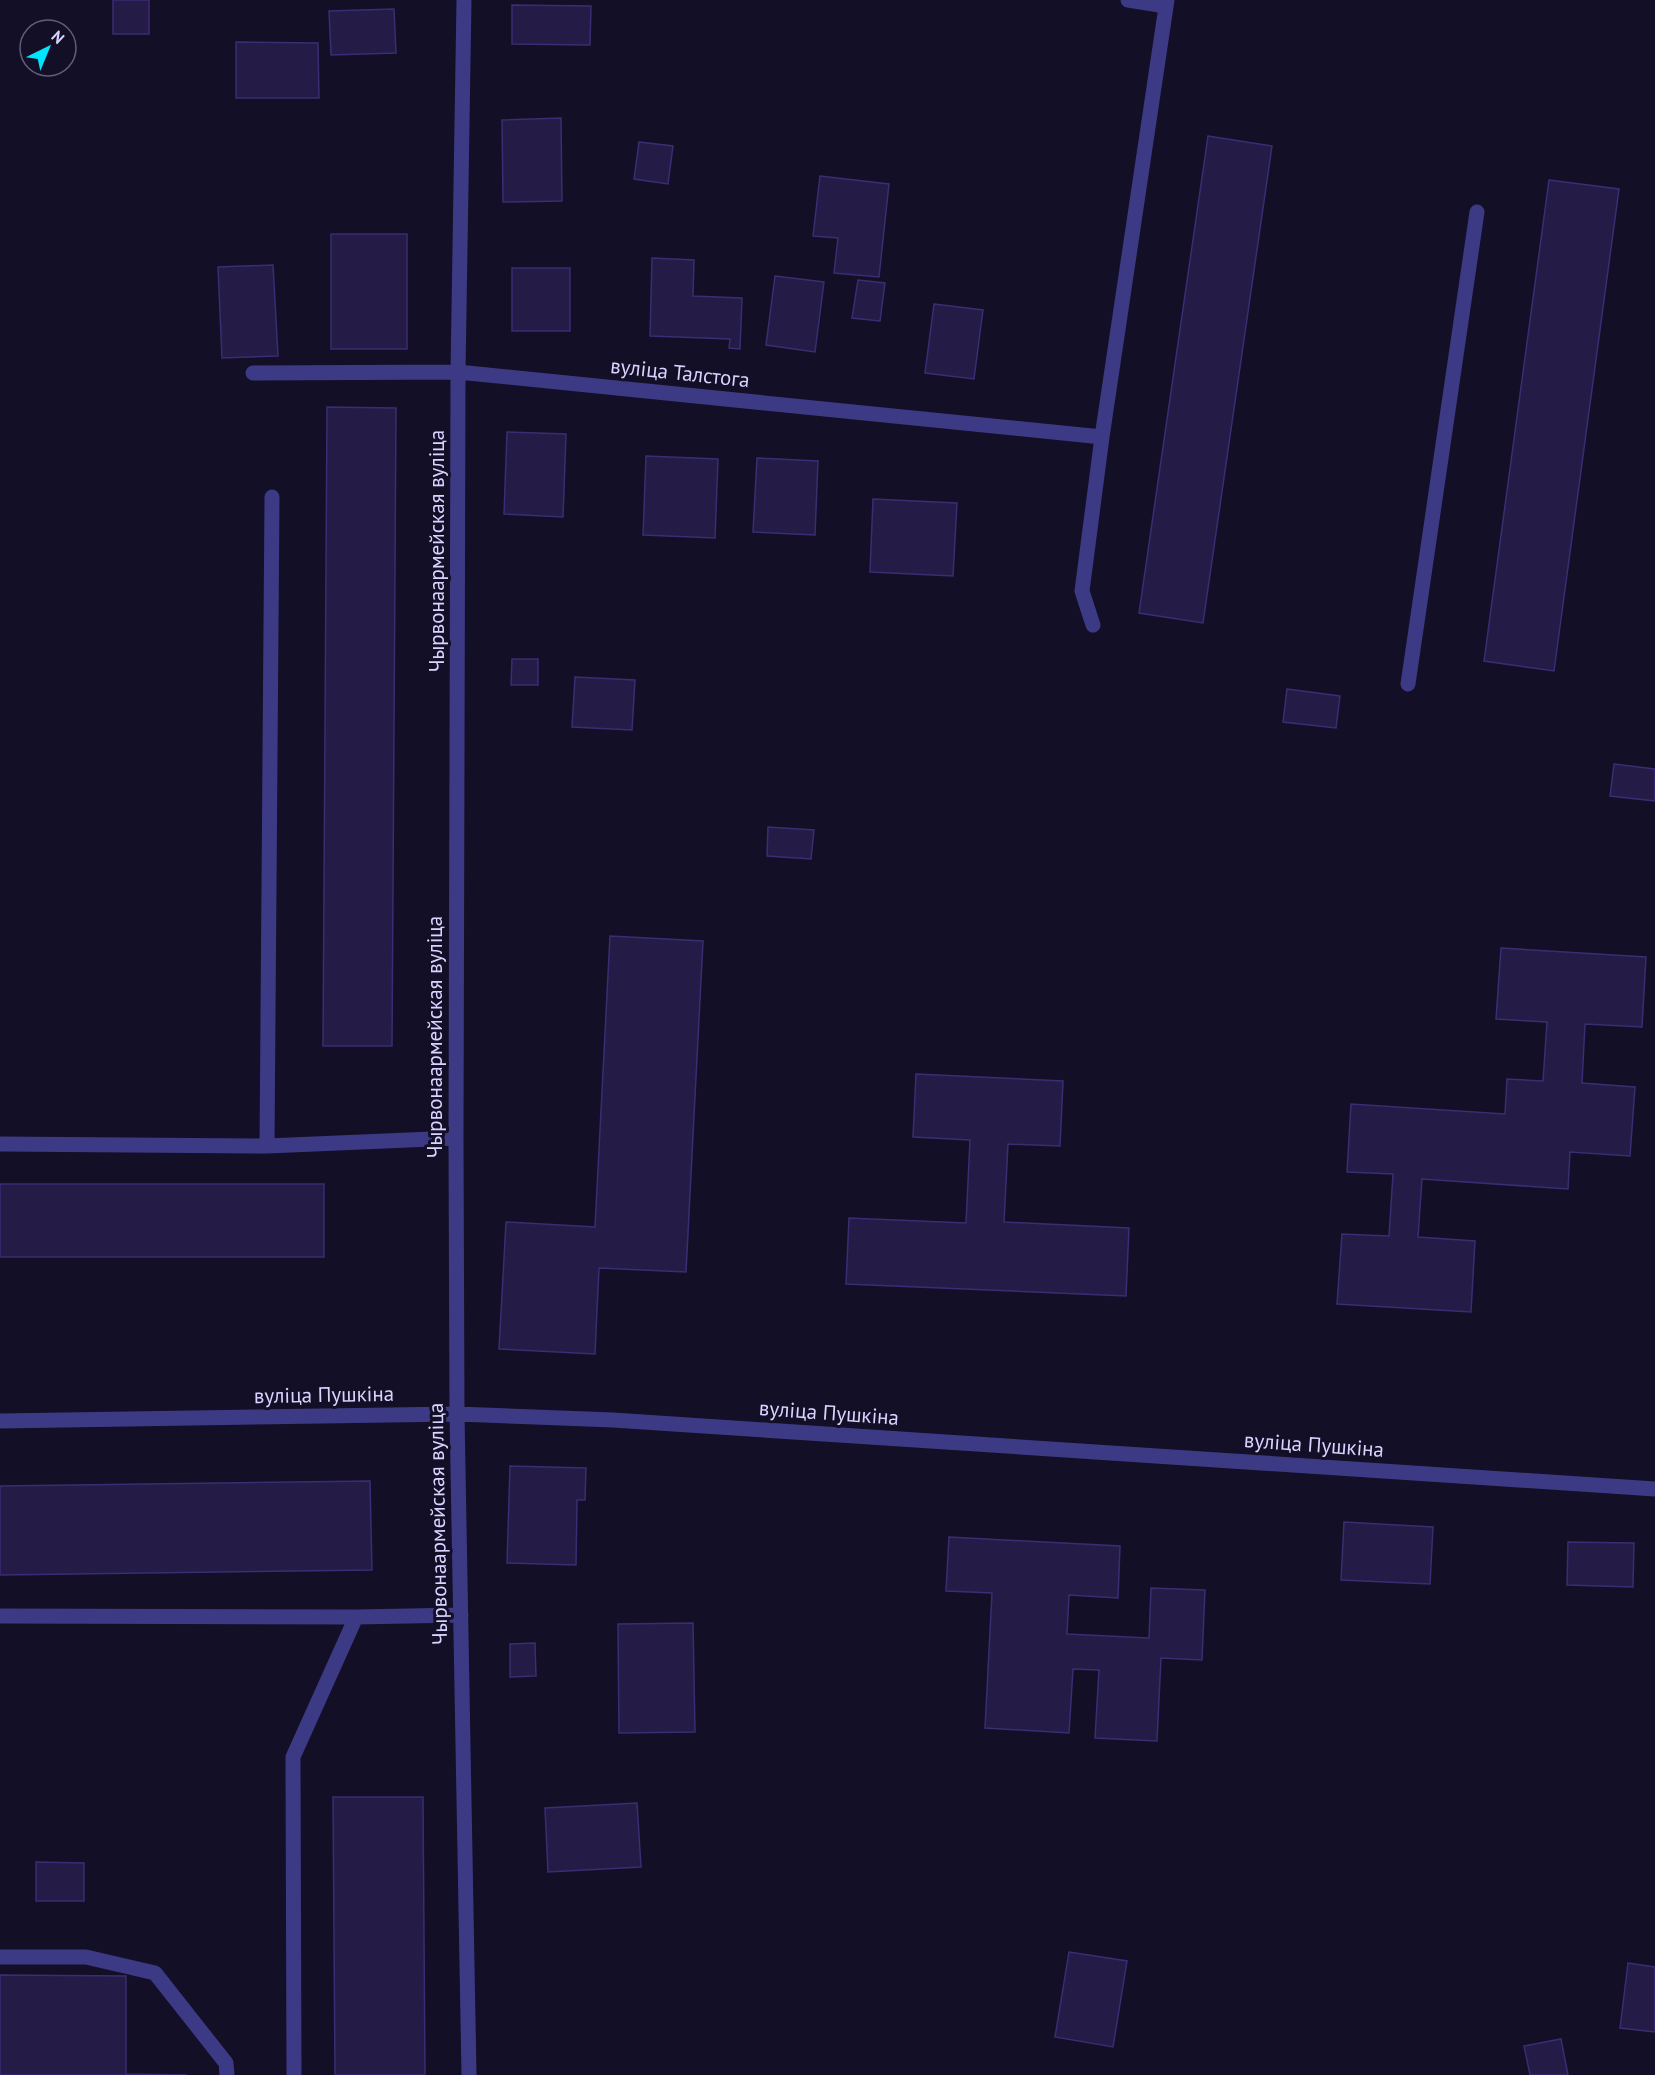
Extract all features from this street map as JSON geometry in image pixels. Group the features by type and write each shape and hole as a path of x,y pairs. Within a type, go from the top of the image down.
{"street":[{"name":"Чырвонаармейская вуліца","path":"464,0 458,372 456,1138 457,1414 469,2075"},
{"path":"1093,625 1082,591 1102,437 1167,3 1128,0"},
{"path":"1408,684 1477,212"},
{"name":"вуліца Талстога","path":"253,373 458,372 1102,437"},
{"path":"267,1146 272,497"},
{"path":"0,1144 267,1146 456,1138"},
{"name":"вуліца Пушкіна","path":"0,1421 457,1414 613,1420 1655,1489"},
{"path":"0,1616 460,1615"},
{"path":"294,2075 292,1757 356,1617"},
{"path":"0,1957 86,1957 154,1973 226,2063 227,2075"}],"building":[{"path":"113,0 149,0 149,34 113,34"},
{"path":"512,5 591,6 590,45 512,44"},
{"path":"394,9 396,53 331,55 329,11"},
{"path":"236,42 318,43 319,98 236,98"},
{"path":"561,118 562,201 503,202 502,120"},
{"path":"1208,136 1272,146 1203,623 1139,613"},
{"path":"639,142 673,146 668,184 634,179"},
{"path":"820,176 889,184 879,277 834,273 838,238 813,236"},
{"path":"1549,180 1619,189 1554,671 1484,661"},
{"path":"331,234 407,234 407,349 331,349"},
{"path":"652,258 694,260 693,296 742,298 740,349 729,348 730,339 650,336"},
{"path":"273,265 278,356 222,358 218,267"},
{"path":"512,268 570,268 570,331 512,331"},
{"path":"775,276 824,282 815,352 766,345"},
{"path":"858,280 885,283 880,321 852,318"},
{"path":"934,304 983,310 974,379 925,373"},
{"path":"327,407 396,408 392,1046 323,1046"},
{"path":"507,432 566,434 563,517 504,514"},
{"path":"646,456 718,459 715,538 643,535"},
{"path":"757,458 818,461 815,535 753,532"},
{"path":"873,499 957,503 953,576 870,572"},
{"path":"512,659 538,659 538,685 511,685"},
{"path":"575,677 635,680 632,730 572,727"},
{"path":"1287,689 1340,696 1336,728 1283,722"},
{"path":"1614,764 1655,769 1655,801 1610,796"},
{"path":"768,827 814,830 811,859 767,856"},
{"path":"610,936 703,941 686,1272 599,1268 595,1354 499,1349 506,1222 595,1227"},
{"path":"1501,948 1646,957 1642,1027 1585,1024 1582,1083 1635,1087 1630,1156 1570,1152 1568,1189 1422,1179 1418,1237 1475,1241 1471,1312 1337,1304 1342,1234 1389,1236 1393,1174 1347,1172 1351,1104 1505,1114 1507,1079 1543,1081 1547,1022 1496,1019"},
{"path":"916,1074 1063,1081 1060,1146 1008,1144 1004,1222 1129,1228 1126,1296 846,1284 849,1218 966,1223 970,1140 913,1137"},
{"path":"0,1184 324,1184 324,1257 0,1257"},
{"path":"510,1466 586,1468 585,1500 577,1500 576,1565 507,1563"},
{"path":"370,1481 372,1570 0,1575 0,1486"},
{"path":"1344,1522 1433,1527 1430,1584 1341,1580"},
{"path":"949,1537 1120,1546 1118,1598 1069,1595 1067,1634 1149,1638 1151,1588 1205,1590 1202,1660 1161,1658 1157,1741 1095,1738 1099,1670 1073,1669 1069,1733 985,1728 992,1593 946,1591"},
{"path":"1568,1542 1634,1543 1633,1587 1567,1585"},
{"path":"693,1623 695,1732 619,1733 618,1624"},
{"path":"535,1643 536,1676 510,1677 510,1644"},
{"path":"333,1797 423,1797 425,2075 335,2075"},
{"path":"637,1803 641,1867 548,1872 545,1808"},
{"path":"36,1862 84,1863 84,1901 36,1901"},
{"path":"1069,1952 1127,1961 1113,2047 1055,2037"},
{"path":"1628,1963 1655,1967 1655,2032 1620,2028"},
{"path":"0,1975 126,1976 126,2074 187,2075 0,2075"},
{"path":"1561,2039 1568,2075 1530,2075 1524,2046"}]}
